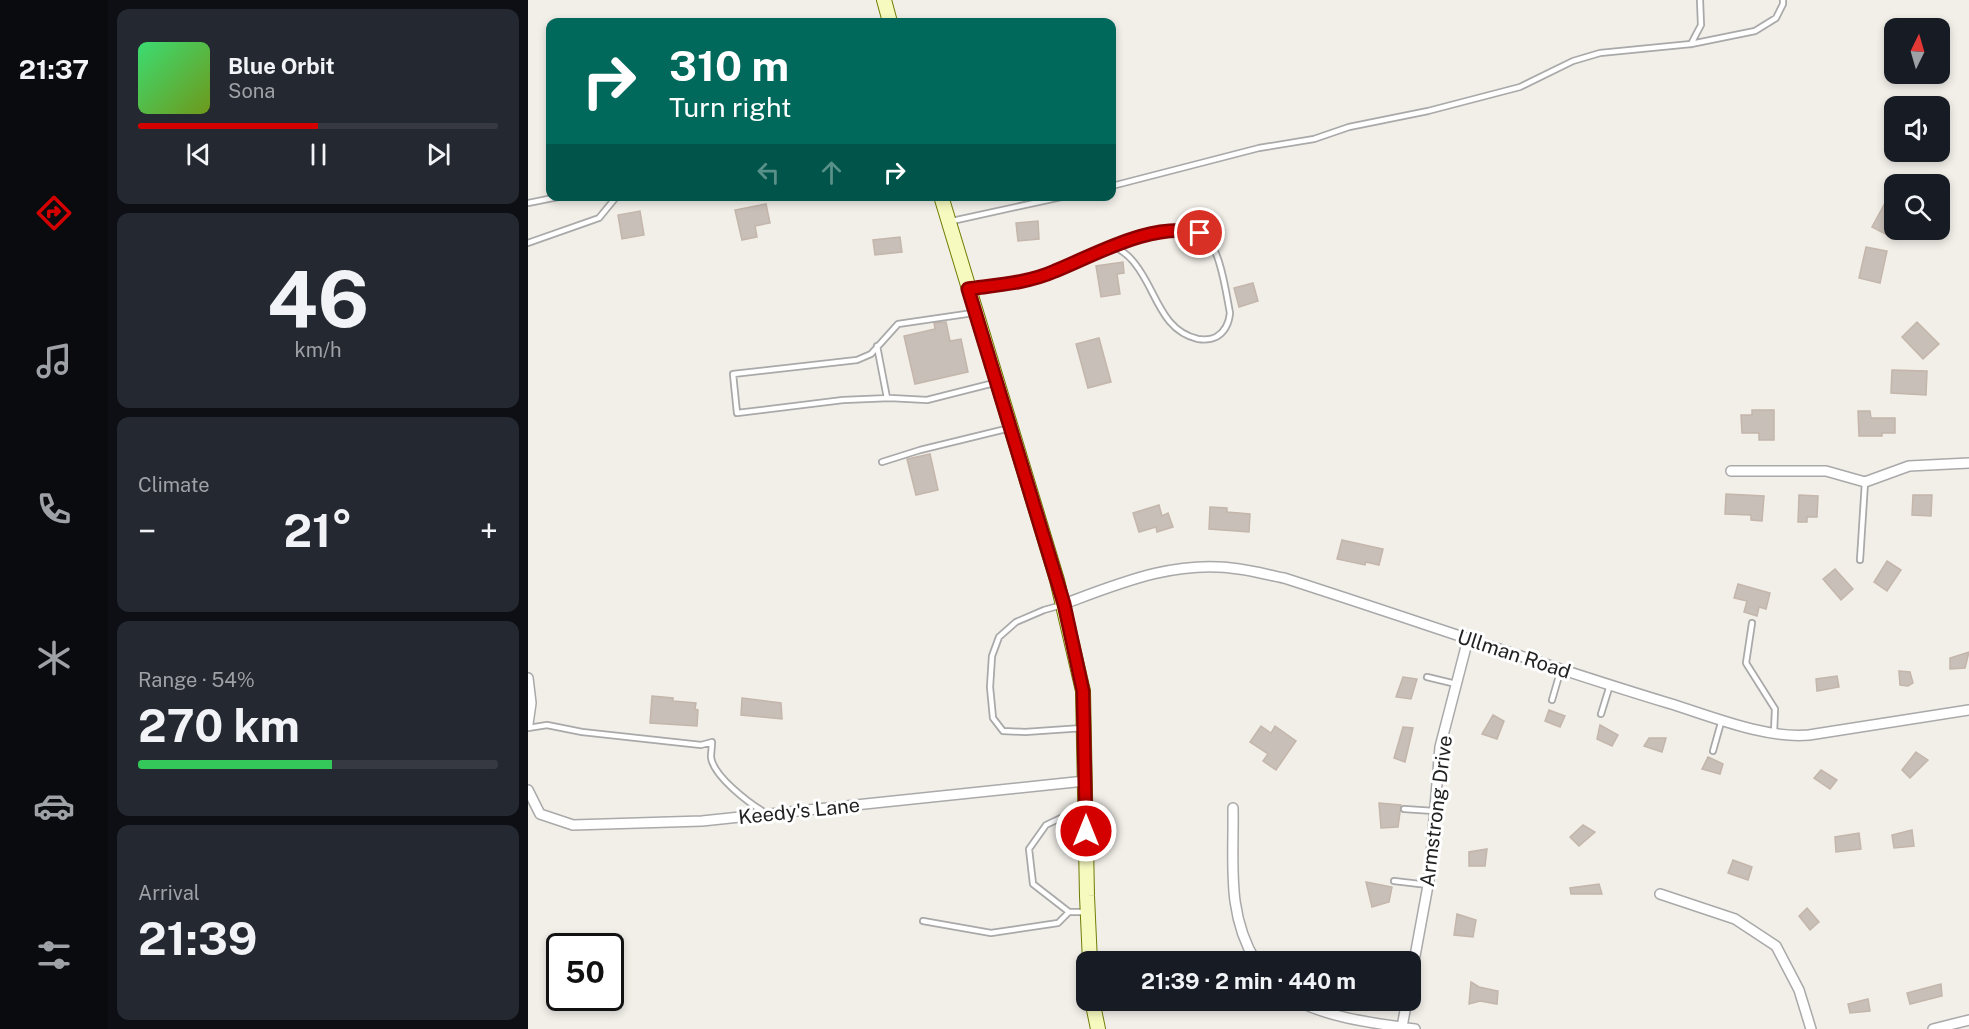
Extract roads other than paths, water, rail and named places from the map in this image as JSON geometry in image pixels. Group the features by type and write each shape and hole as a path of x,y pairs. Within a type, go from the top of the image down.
{"main road":[{"path":"884,0 889,18"},
{"path":"943,201 1064,604 1083,691 1090,951"},
{"path":"1094,1011 1098,1029"}],"street":[{"path":"1731,471 1826,471 1865,482 1909,466 1969,463"},
{"name":"Ullman Road","path":"1064,604 1148,574 1178,568 1238,568 1284,578 1610,685 1774,734 1809,735 1969,710"},
{"name":"Armstrong Drive","path":"1416,951 1428,885 1440,747 1468,639"},
{"path":"528,678 531,703 528,726"},
{"name":"Keedy's Lane","path":"528,790 540,814 573,825 702,821 1085,781"},
{"path":"1233,808 1234,901 1238,922 1250,951"},
{"path":"1660,894 1735,919 1776,946 1799,990 1811,1029"},
{"path":"1317,1011 1338,1017 1415,1029"},
{"path":"1402,1027 1405,1011"},
{"path":"1933,1029 1969,1020"}],"lane":[{"path":"1691,44 1701,25 1700,0"},
{"path":"1116,185 1259,148 1314,138 1348,127 1428,111 1520,87 1574,61 1600,53 1691,44 1755,31 1776,18 1783,0"},
{"path":"528,203 546,199"},
{"path":"528,243 599,218 613,201"},
{"path":"949,221 1043,201"},
{"path":"968,289 1023,281 1054,272 1112,245 1176,229 1200,233 1212,244 1217,255 1230,313 1230,320 1225,328 1213,339 1205,340 1179,332 1162,311 1131,259 1112,245"},
{"path":"975,312 898,324 871,354 857,360 733,374 737,413 843,400 887,398 927,400 997,382"},
{"path":"877,346 887,398"},
{"path":"882,462 1011,427"},
{"path":"1860,560 1865,482"},
{"path":"1064,604 1016,622 999,637 992,656 990,687 993,718 1003,731 1084,728"},
{"path":"1752,622 1746,663 1775,709 1774,734"},
{"path":"1552,700 1561,669"},
{"path":"1427,677 1456,684"},
{"path":"1602,714 1610,685"},
{"path":"1713,751 1722,719"},
{"path":"528,726 547,725 582,732 700,745 712,742 711,759 720,773 749,803 768,814"},
{"path":"1404,809 1434,811"},
{"path":"1086,810 1067,815 1046,825 1029,849 1033,884 1069,912 1088,912"},
{"path":"1395,881 1428,885"},
{"path":"923,921 990,933 1058,923 1069,912"}]}
